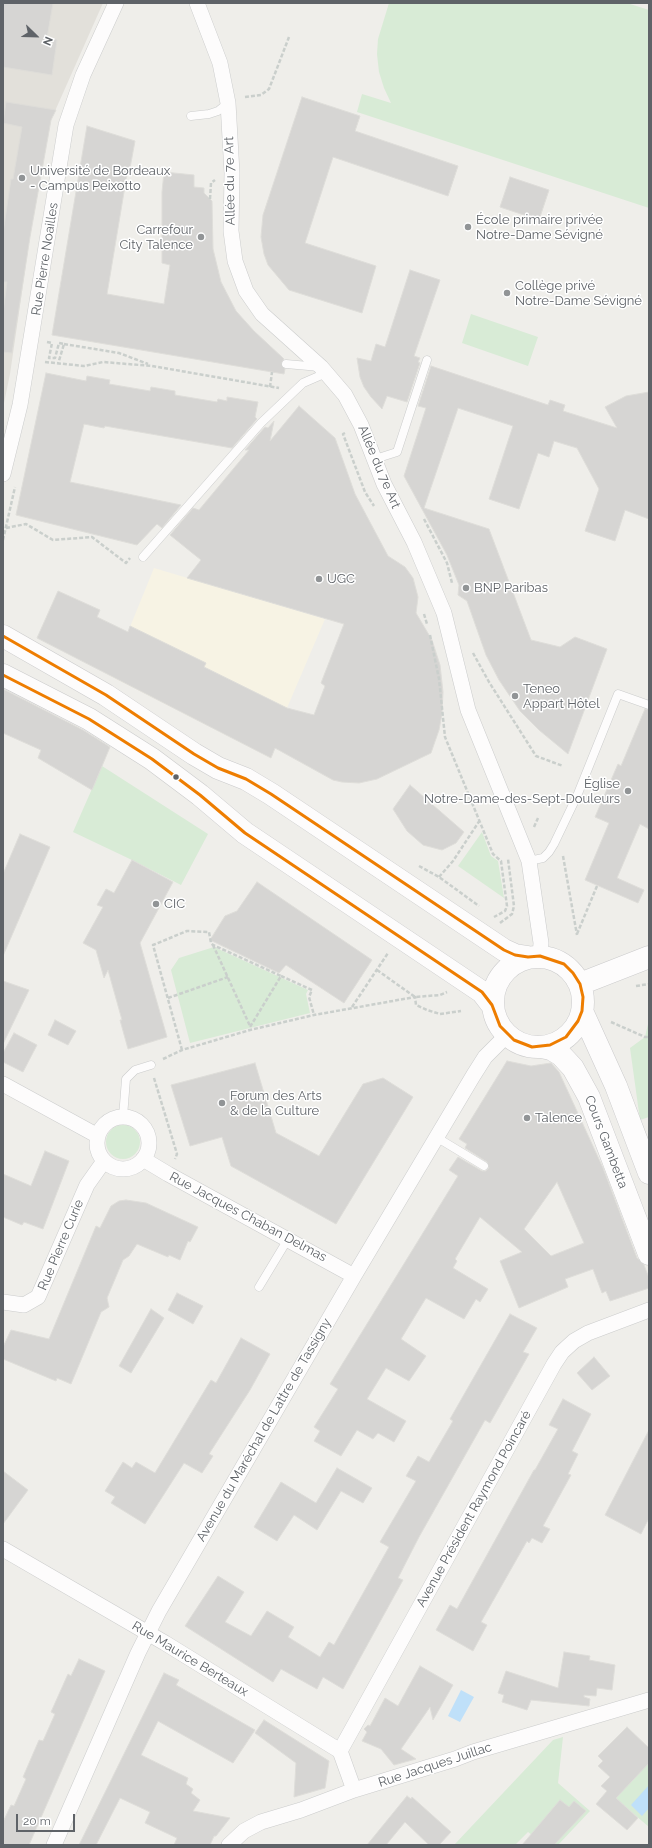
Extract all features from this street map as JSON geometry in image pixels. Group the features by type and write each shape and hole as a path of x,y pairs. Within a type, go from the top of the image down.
{"main road":[{"path":"3,636 106,695 194,754 218,768 246,779 271,794 480,935 515,955 534,957 553,959 564,964 573,973 580,984 583,997 582,1011 578,1021 566,1037 558,1042 541,1047 523,1044 507,1034 500,1026 492,1005 493,992 497,981 503,972 519,960 534,957"},
{"path":"3,675 89,719 152,759 245,833 482,992 492,1005"},
{"path":"580,984 649,957"},
{"path":"582,1011 616,1086 649,1173"},
{"name":"Cours Gambetta","path":"541,1047 551,1049 561,1055 573,1068 589,1097 649,1254"}],"street":[{"name":"Rue Pierre Noailles","path":"3,471 20,405 66,125 83,75 116,3"},
{"name":"Allée du 7e Art","path":"197,3 220,63 228,103 232,174 231,231 235,261 246,291 262,314 324,370 345,395 361,425 384,484 414,542 444,613 468,710 529,861 541,943 534,957"},
{"name":"Avenue du Maréchal de Lattre de Tassigny","path":"54,1845 148,1632 436,1137 485,1056 507,1034"},
{"path":"3,1084 98,1136"},
{"path":"123,1117 134,1120 144,1128 149,1143 148,1152 144,1159 137,1165 120,1169 104,1161 98,1149 98,1136 107,1123 123,1117"},
{"name":"Rue Jacques Chaban Delmas","path":"144,1159 168,1174 354,1276"},
{"name":"Rue Pierre Curie","path":"3,1302 24,1305 38,1297 87,1185 104,1161"},
{"name":"Avenue Président Raymond Poincaré","path":"340,1751 562,1352 588,1333 649,1310"},
{"name":"Rue Maurice Berteaux","path":"3,1549 148,1632 340,1751"},
{"name":"Rue Jacques Juillac","path":"229,1845 244,1831 261,1822 301,1810 354,1790 455,1759 472,1752 649,1700"},
{"path":"340,1751 354,1790"}],"lane":[{"path":"191,116 209,114 218,111 228,103"},
{"path":"375,459 397,452 427,360"},
{"path":"286,364 324,370"},
{"path":"143,557 261,423 303,383 324,370"},
{"path":"529,861 542,858 549,852 554,844 577,796 618,694 649,705"},
{"path":"123,1117 126,1079 135,1070 151,1065"},
{"path":"436,1137 484,1166"},
{"path":"259,1287 288,1239"}],"path":[{"path":"245,97 261,95 269,89 289,37"},
{"path":"45,342 52,343 50,358 55,358 59,343 119,353 152,366"},
{"path":"58,364 64,344"},
{"path":"47,362 84,366 103,362 152,366 294,391"},
{"path":"270,386 272,372"},
{"path":"361,425 343,434 365,492 378,512"},
{"path":"424,519 447,563 452,584"},
{"path":"6,528 26,524 53,540 92,537 126,563 131,557"},
{"path":"423,611 428,625 439,679 445,737 493,854 501,861 507,906 505,911 494,917"},
{"path":"471,646 489,682 536,756 563,766"},
{"path":"538,818 533,830 561,847 577,934 598,886"},
{"path":"439,877 453,861 480,820"},
{"path":"480,935 507,919 512,914 514,906 507,854"},
{"path":"182,1050 153,945 187,931 209,932 211,943 228,977 250,1028"},
{"path":"213,945 312,990 309,997 314,1015"},
{"path":"377,970 415,997 416,1005 440,1014 461,1011"},
{"path":"168,1174 177,1154 151,1065 182,1050 250,1028 415,997 445,994 451,986 454,973"},
{"path":"250,1028 281,976"},
{"path":"168,998 228,977"},
{"path":"611,1022 649,1037"}],"shaded area":[{"name":"Université de Bordeaux - Campus Peixotto","path":"3,3 103,3 51,120 30,237 10,374 3,408"},
{"path":"154,568 325,619 287,708 271,758 110,676"}],"green space":[{"path":"389,3 627,3 649,10 649,208 357,112 362,94 391,103 379,72 377,54 378,39"},
{"path":"471,314 538,337 528,366 462,343"},
{"path":"102,766 208,834 181,885 73,832"},
{"path":"482,832 491,856 498,861 504,898 458,866"},
{"path":"214,947 308,990 306,994 310,1013 190,1043 171,970 179,958"},
{"path":"649,1020 649,1117 640,1120 630,1048 645,1037"},
{"path":"123,1125 135,1130 140,1142 135,1154 123,1159 111,1154 106,1142 111,1130"},
{"path":"563,1737 558,1783 590,1811 558,1845 545,1845 528,1832 515,1845 454,1845 553,1740"},
{"path":"649,1748 649,1827 614,1797"}],"water":[{"path":"461,1690 474,1697 460,1722 448,1716"},
{"path":"649,1785 649,1808 642,1816 631,1805"}],"building":[{"path":"3,3 53,3 47,38 57,40 52,75 3,67"},
{"path":"302,97 360,116 355,131 458,166 448,196 333,157 305,243 376,266 362,313 289,290 268,265 264,254 261,237 263,215"},
{"path":"6,102 56,110 51,120 30,237 12,353 3,352 3,313 7,282 3,282 3,233 11,179 13,179 22,127 3,123"},
{"path":"87,126 135,141 130,168 128,168 107,294 164,304 170,265 162,263 162,192 164,172 194,175 194,187 204,188 204,193 212,201 213,249 221,282 236,311 254,331 284,359 281,364 285,369 284,374 52,335"},
{"path":"510,177 549,190 539,220 500,207"},
{"path":"410,270 440,280 414,356 420,358 418,362 420,363 407,402 387,396 382,409 364,387 360,377 357,358 371,361 376,344 385,347"},
{"path":"431,366 548,405 550,400 565,405 563,411 617,428 605,407 626,396 649,392 649,519 625,510 615,541 585,531 599,489 577,448 554,441 549,457 538,453 519,509 489,499 513,426 458,408 424,508 489,529 531,640 560,647 575,637 607,649 568,754 539,730 520,711 499,680 486,655 467,601 458,595 459,585 447,555 404,476 426,408 418,406"},
{"path":"46,373 86,381 87,376 110,380 109,384 150,391 151,387 175,391 175,395 217,402 218,399 227,401 227,397 258,402 255,417 257,419 232,448 105,426 104,428 84,424 70,482 181,505 162,528 157,524 137,545 16,515"},
{"path":"299,406 335,438 355,494 388,556 405,567 413,578 418,597 416,613 432,640 440,665 443,692 442,714 439,730 431,753 377,779 359,783 333,780 275,748 271,758 37,638 58,591 100,610 97,617 128,632 130,626 206,663 204,667 287,708 314,715 325,686 321,683 344,624 187,578 201,560 170,535 193,508 199,510 249,450 245,450 265,427 268,428 274,421 270,441"},
{"path":"3,689 83,730 110,747 92,790 38,758 41,750 3,733"},
{"name":"Église Notre-Dame-des-Sept-Douleurs","path":"645,709 649,710 649,829 640,824 617,878 644,890 638,903 585,880 609,823 595,817 618,764 621,766"},
{"path":"410,785 464,832 456,843 442,850 423,845 407,831 393,809"},
{"path":"20,834 50,847 3,956 3,874"},
{"path":"132,860 173,882 140,943 167,1037 128,1049 120,1020 122,1020 108,970 104,978 96,950 83,943 103,907 97,905 106,889 114,893"},
{"path":"257,882 372,960 344,1003 286,965 279,973 210,940 225,916 237,911"},
{"path":"3,981 29,990 3,1044"},
{"path":"55,1020 76,1031 68,1045 48,1035"},
{"path":"14,1033 37,1045 23,1072 3,1062 3,1053"},
{"path":"507,1061 531,1066 551,1063 559,1072 603,1168 637,1258 644,1265 649,1278 649,1288 610,1301 606,1291 602,1293 593,1269 565,1279 568,1287 519,1308 500,1261 522,1252 480,1217 455,1259 457,1261 453,1268 488,1289 480,1302 476,1299 464,1319 426,1298 401,1339 426,1356 409,1381 386,1368 367,1399 406,1421 394,1442 378,1433 373,1439 357,1430 341,1456 314,1441 320,1431 314,1427 338,1389 330,1384 458,1176 449,1170 458,1157 482,1171 486,1171 489,1168 487,1162 465,1148 467,1144 459,1139","holes":["557,1182 584,1243 551,1256 524,1229"]},
{"path":"255,1063 276,1133 319,1156 363,1084 383,1078 413,1097 336,1224 231,1166 222,1137 190,1146 171,1085"},
{"path":"45,1151 69,1161 43,1229 24,1222 22,1225 3,1217 3,1174 31,1186"},
{"path":"126,1200 146,1203 198,1227 190,1242 188,1241 180,1260 169,1255 168,1257 137,1244 129,1256 123,1260 107,1298 109,1307 101,1312 71,1384 57,1378 56,1381 3,1359 3,1347 11,1330 49,1339 96,1226 100,1228 111,1206 119,1201"},
{"path":"177,1293 203,1306 193,1324 168,1310"},
{"path":"151,1309 164,1318 131,1373 119,1366"},
{"path":"510,1314 537,1328 523,1352 529,1354 490,1423 485,1420 419,1537 398,1578 403,1580 343,1689 323,1677 317,1689 281,1669 273,1682 185,1626 218,1576 244,1592 225,1622 251,1636 267,1611 294,1627 288,1637 320,1657 329,1642 334,1645 389,1547 380,1542 416,1481 406,1476 418,1456 429,1462 453,1421 450,1419"},
{"path":"241,1338 270,1354 250,1390 209,1454 213,1456 202,1473 184,1463 145,1524 111,1503 115,1497 105,1491 123,1462 132,1468 136,1462 155,1473 211,1380 216,1383"},
{"path":"594,1357 610,1376 592,1390 577,1373"},
{"path":"563,1399 591,1414 572,1451 578,1454 568,1474 571,1475 543,1526 550,1529 542,1543 532,1538 529,1543 527,1541 481,1622 487,1625 473,1651 436,1630 450,1605 457,1609 558,1429 549,1425"},
{"path":"649,1430 649,1518 641,1534 605,1515"},
{"path":"337,1468 372,1488 363,1503 341,1491 317,1530 294,1515 277,1541 254,1527 281,1482 316,1503"},
{"path":"3,1471 28,1490 3,1524"},
{"path":"564,1652 590,1656 589,1660 615,1665 612,1690 597,1688 596,1696 584,1695 584,1697 590,1699 589,1706 531,1700 527,1710 502,1702 504,1695 498,1693 506,1671 558,1688"},
{"path":"79,1659 105,1671 29,1845 3,1845 3,1822 11,1805 14,1806 26,1779 23,1777 39,1740 43,1741 55,1714 51,1712 68,1674 71,1676"},
{"path":"420,1666 453,1685 433,1720 430,1707 401,1749 416,1759 394,1765 381,1749 362,1741 367,1732 364,1729 368,1725 370,1726 385,1698 398,1706"},
{"path":"164,1673 179,1680 176,1685 255,1730 233,1763 158,1721 141,1755 188,1778 186,1784 193,1789 191,1793 200,1800 193,1811 230,1818 216,1836 214,1836 210,1845 174,1845 177,1838 145,1823 150,1812 120,1798 96,1845 79,1845"},
{"path":"264,1720 329,1761 325,1788 294,1797 296,1763 255,1733"},
{"path":"627,1727 649,1748 649,1763 616,1798 638,1818 627,1830 596,1804 607,1791 601,1786 610,1777 598,1766 603,1761 598,1756"},
{"path":"407,1796 411,1799 412,1797 451,1832 439,1845 429,1845 405,1822 386,1845 367,1845"},
{"path":"560,1800 569,1807 574,1801 586,1811 554,1845 522,1845"}],"transit line":[{"name":"20","path":"3,636 106,695 194,754 218,768 246,779 271,794 504,950 515,955 528,957 540,956 564,964 573,973 580,984 583,997 582,1011 578,1021 566,1037 550,1045 532,1047 514,1040 500,1026 492,1005 482,992 245,833 200,795 152,759 89,719 3,675"}],"place":[{"name":"Université de Bordeaux - Campus Peixotto","path":"22,178"},
{"name":"École primaire privée Notre-Dame Sévigné","path":"468,227"},
{"name":"Carrefour City Talence","path":"201,237"},
{"name":"Collège privé Notre-Dame Sévigné","path":"507,293"},
{"name":"UGC","path":"319,579"},
{"name":"BNP Paribas","path":"466,588"},
{"name":"Teneo Appart Hôtel","path":"515,696"},
{"name":"Église Notre-Dame-des-Sept-Douleurs","path":"628,791"},
{"name":"CIC","path":"156,904"},
{"name":"Forum des Arts & de la Culture","path":"222,1103"},
{"name":"Talence","path":"527,1118"}]}
